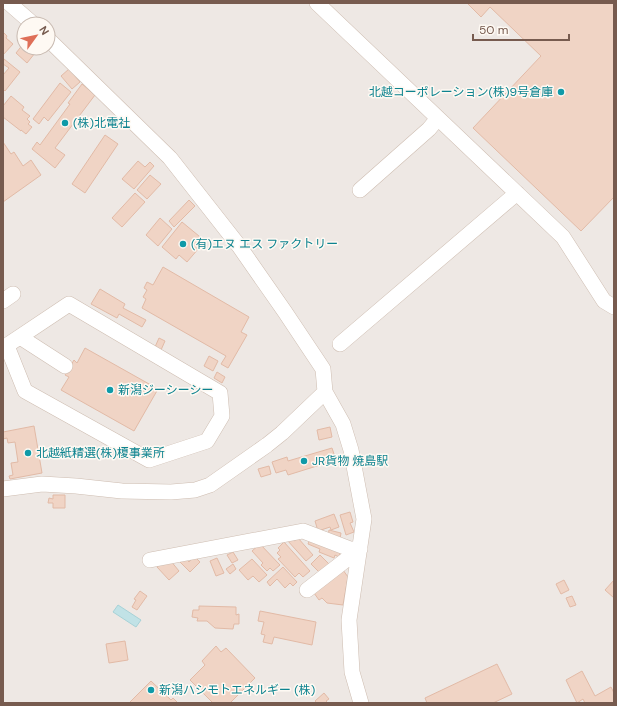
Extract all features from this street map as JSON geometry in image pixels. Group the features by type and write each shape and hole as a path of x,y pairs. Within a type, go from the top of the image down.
{"street":[{"path":"8,3 23,16"},
{"path":"317,3 563,237 604,301 614,307"},
{"path":"56,47 170,158 239,246 323,369 325,392 343,424 354,464 364,519 349,620 352,672 362,703"},
{"path":"360,190 429,129 438,118"},
{"path":"340,344 517,193"},
{"path":"69,304 220,393 222,416 206,441 149,460 25,391 5,347 69,304"},
{"path":"20,337 65,366"},
{"path":"3,489 42,484 122,491 171,492 195,490 210,485 268,445 325,392"},
{"path":"150,560 303,531 350,550 360,549"},
{"path":"307,590 360,549"}],"shaded area":[{"path":"3,3 614,3 614,703 3,703"}],"water":[{"path":"118,605 141,620 136,627 113,612"}],"building":[{"name":"北越コーポレーション(株)9号倉庫","path":"467,3 614,3 614,197 581,231 473,128 541,56 490,7 481,17"},
{"path":"3,32 7,36 6,38 13,44 3,55"},
{"path":"19,56 33,56 27,63"},
{"path":"4,59 20,72 5,91 3,89 3,75 9,68 3,64"},
{"path":"69,69 80,82 72,89 61,76"},
{"path":"60,83 71,92 48,121 44,117 39,124 33,119"},
{"name":"(株)北電社","path":"82,84 95,95 55,148 65,155 55,168 32,149 37,142 40,145 70,104 68,103"},
{"path":"11,96 24,107 22,110 30,116 27,119 30,122 28,124 32,127 26,134 3,117 3,106"},
{"path":"105,135 118,144 85,193 72,184"},
{"path":"3,142 11,154 14,152 23,166 31,160 41,175 3,202"},
{"path":"138,161 145,167 150,162 154,166 134,189 122,179"},
{"path":"150,175 161,184 147,199 137,190"},
{"path":"135,193 145,202 122,227 112,218"},
{"path":"189,200 195,206 174,227 169,221"},
{"path":"160,218 172,229 158,246 146,235"},
{"name":"(有)エヌ エス ファクトリー","path":"182,222 205,241 187,262 179,255 176,259 162,247"},
{"path":"163,267 249,317 241,332 247,335 228,368 221,364 226,356 142,308 146,299 143,297 147,290 144,288 147,282 153,285"},
{"path":"100,289 125,304 123,308 146,320 142,327 119,314 117,318 91,304"},
{"path":"159,338 165,341 161,350 155,347"},
{"name":"新潟ジーシーシー","path":"85,348 158,389 134,431 61,390 69,377 65,375 74,360 77,363"},
{"path":"209,356 218,361 213,371 204,366"},
{"path":"217,372 225,377 222,383 214,378"},
{"name":"北越紙精選(株)榎事業所","path":"34,426 42,473 10,479 9,476 13,475 11,463 18,462 15,442 8,443 7,438 3,439 3,432"},
{"path":"330,427 332,437 319,440 317,430"},
{"name":"JR貨物 焼島駅","path":"332,448 336,460 288,475 286,470 276,473 272,462 287,457 288,461"},
{"path":"269,466 271,474 261,477 258,469"},
{"path":"53,495 65,495 65,508 53,508 53,503 48,503 49,498 53,499"},
{"path":"350,512 353,522 350,523 354,532 346,535 340,515"},
{"path":"334,514 339,527 331,530 330,527 318,531 315,521"},
{"path":"329,530 341,533 340,539 328,536"},
{"path":"291,537 294,541 298,538 313,555 306,561 287,540"},
{"path":"310,539 341,550 339,557 335,555 334,558 319,552 320,549 308,544"},
{"path":"284,542 310,571 303,577 299,573 295,577 278,559 281,557 277,553 280,550 278,548"},
{"path":"260,544 280,565 273,571 270,568 267,571 261,565 263,563 252,551"},
{"path":"233,552 238,560 232,563 227,555"},
{"path":"320,555 329,564 320,573 311,564"},
{"path":"194,556 200,562 190,572 180,562 184,557 189,562"},
{"path":"217,558 224,573 216,576 210,561"},
{"path":"252,559 267,575 259,582 253,576 248,580 239,570"},
{"path":"170,560 179,571 169,580 157,567 164,561"},
{"path":"233,564 236,569 230,574 226,569"},
{"path":"283,567 297,582 293,586 290,583 285,588 277,579 270,586 267,582"},
{"path":"343,570 348,577 343,605 327,603 322,598 319,600 314,593"},
{"path":"564,580 569,590 561,594 556,584"},
{"path":"614,580 614,598 605,590"},
{"path":"140,591 147,596 137,610 132,607 136,600 134,599"},
{"path":"572,596 576,605 570,607 566,598"},
{"path":"199,606 236,607 236,615 239,614 239,624 234,624 233,629 215,628 207,621 197,621 198,618 192,617 193,610 199,610"},
{"path":"260,611 316,622 312,645 274,637 272,644 263,642 265,635 261,634 264,622 258,621"},
{"path":"125,641 128,660 109,663 106,644"},
{"path":"216,646 221,652 226,648 255,678 230,703 213,703 190,680 205,665 202,661"},
{"path":"497,664 512,694 493,703 427,703 425,698"},
{"path":"582,671 595,696 611,687 614,693 614,703 585,703 583,699 577,703 566,680"},
{"name":"新潟ハシモトエネルギー (株)","path":"151,681 171,700 173,698 178,703 129,703"},
{"path":"324,693 329,699 326,701 328,703 317,703 315,701"}],"place":[{"name":"北越コーポレーション(株)9号倉庫","path":"561,92"},
{"name":"(株)北電社","path":"65,123"},
{"name":"(有)エヌ エス ファクトリー","path":"183,244"},
{"name":"新潟ジーシーシー","path":"110,390"},
{"name":"北越紙精選(株)榎事業所","path":"28,453"},
{"name":"JR貨物 焼島駅","path":"304,461"},
{"name":"新潟ハシモトエネルギー (株)","path":"151,690"}]}
